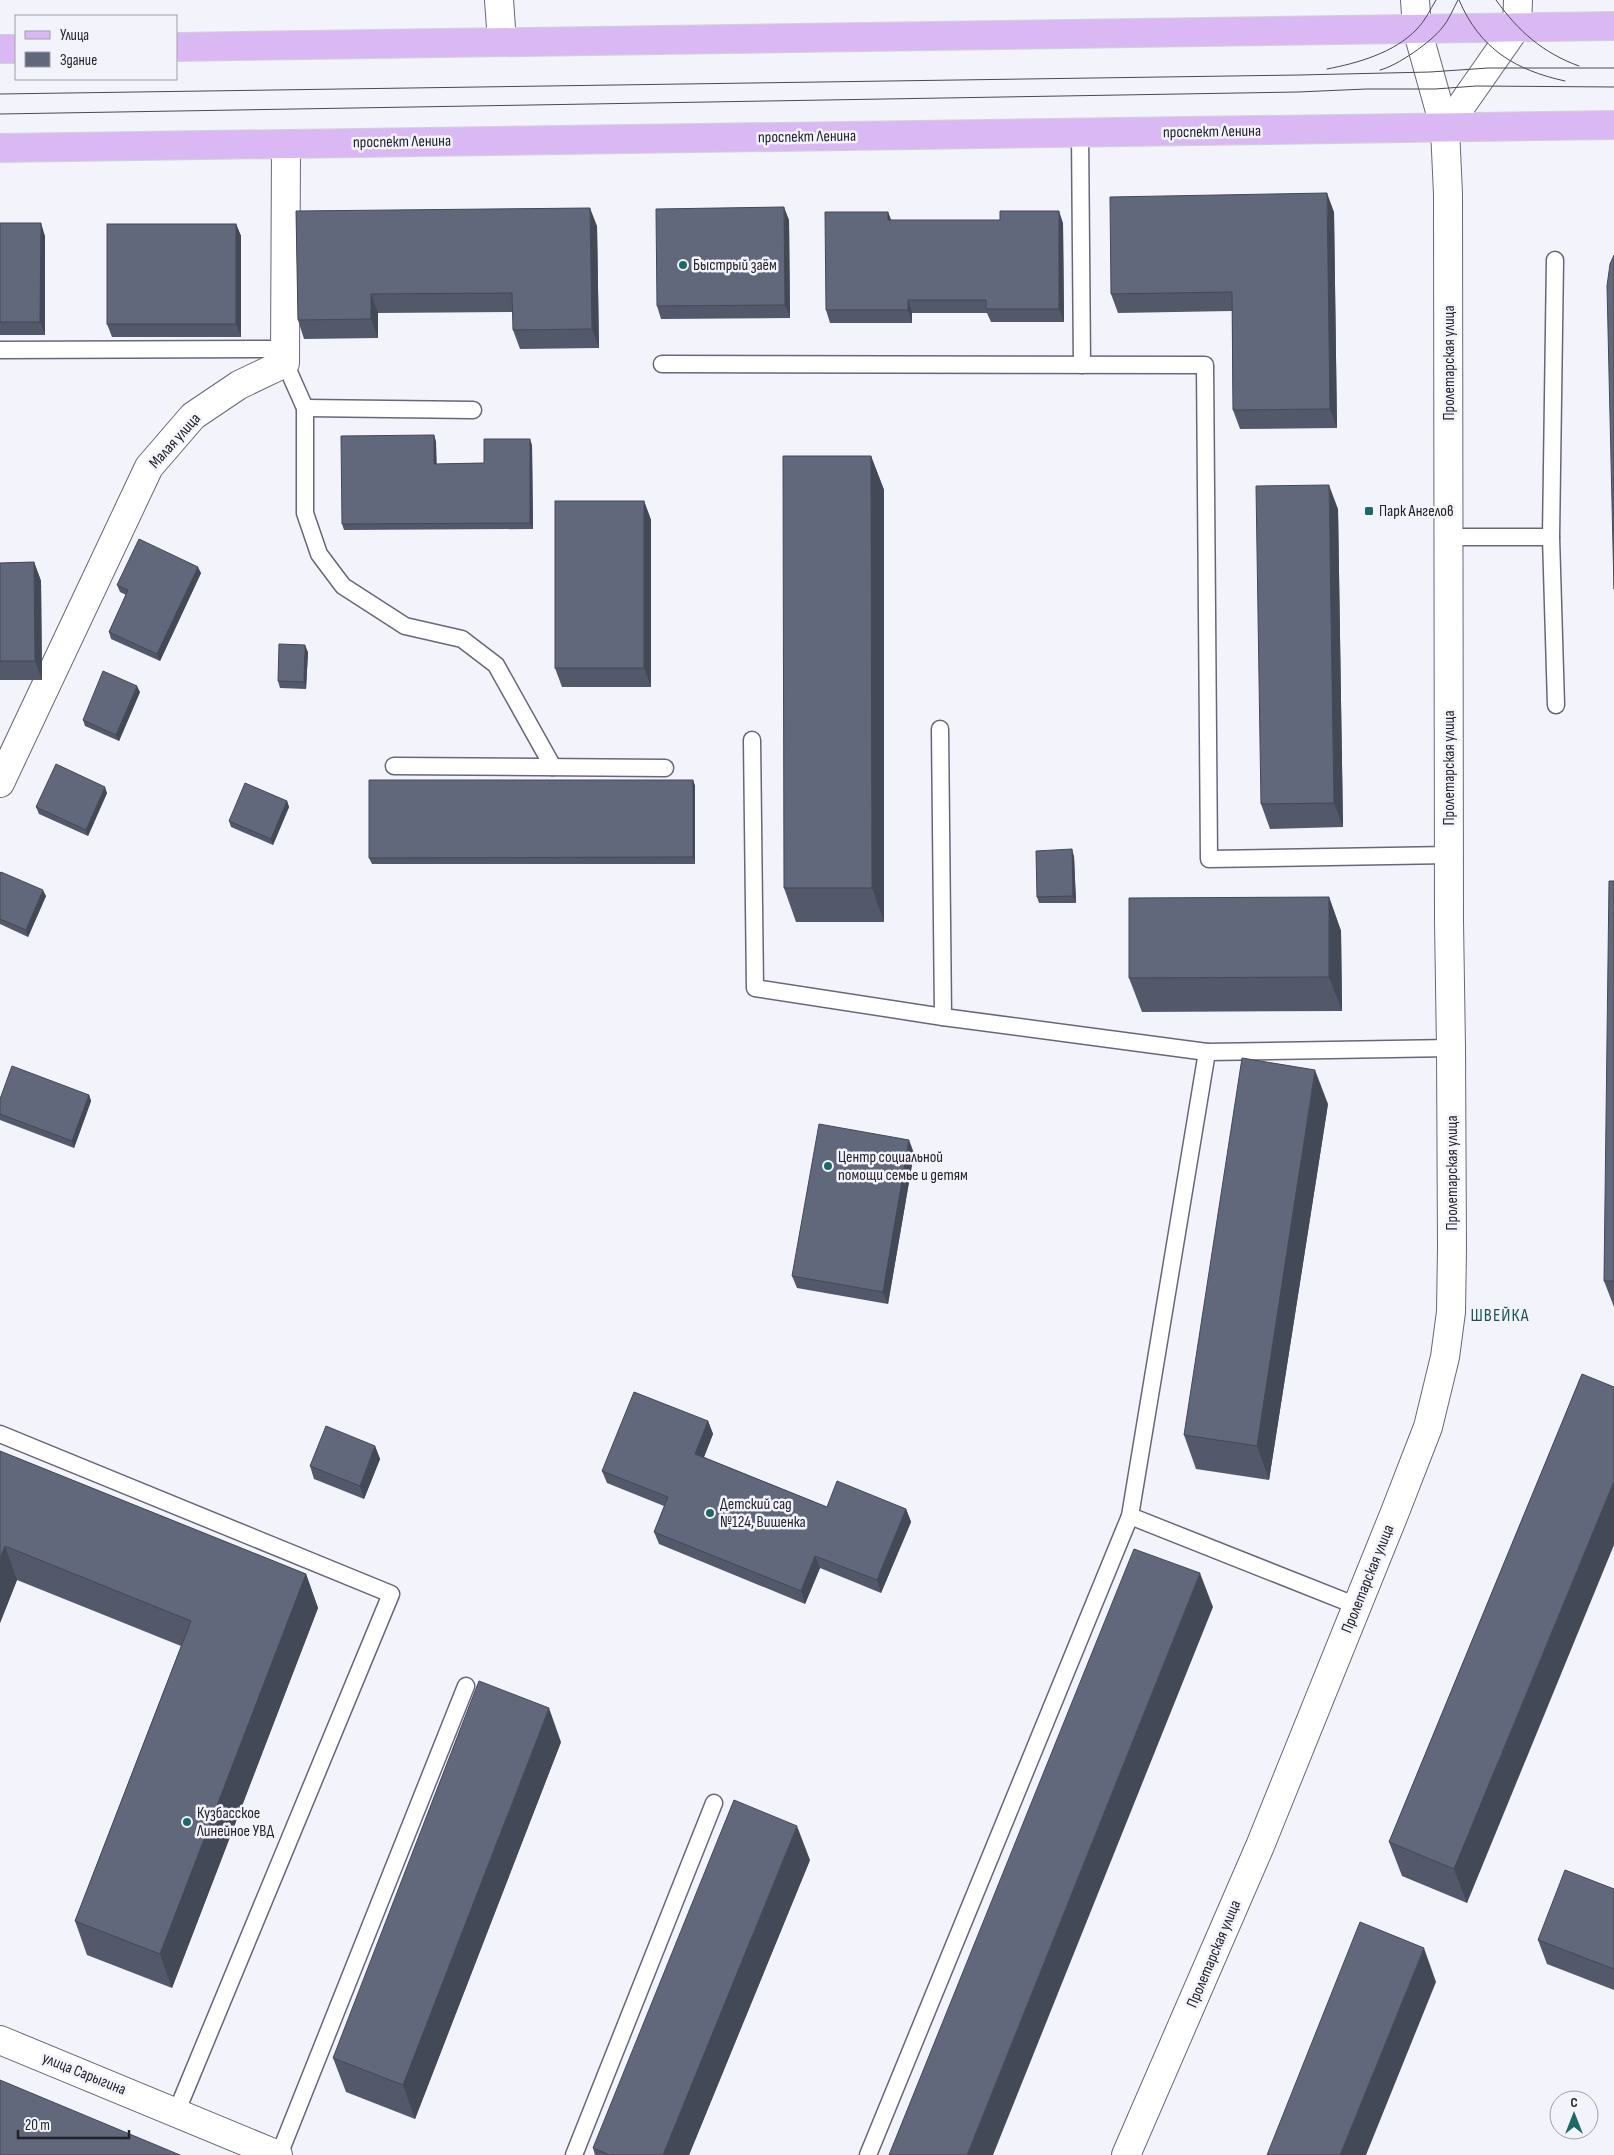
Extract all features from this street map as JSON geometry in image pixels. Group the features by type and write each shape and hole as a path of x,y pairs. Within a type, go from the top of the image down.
{"main road":[{"path":"178,46 1417,29 1517,13 1614,26"},
{"path":"0,49 15,49"},
{"name":"проспект Ленина","path":"0,148 1445,129 1614,125"}],"street":[{"path":"499,0 502,42"},
{"name":"Пролетарская улица","path":"1126,2155 1260,1846 1357,1606 1428,1427 1445,1357 1451,1312 1448,194 1445,129 1417,29 1416,0"},
{"path":"1445,129 1517,13"},
{"path":"285,356 286,144"},
{"name":"Малая улица","path":"0,783 149,467 193,416 285,356"},
{"name":"улица Сарыгина","path":"0,2040 278,2155"}],"lane":[{"path":"1080,133 1082,365"},
{"path":"1555,260 1551,537 1556,705"},
{"path":"0,350 285,356 305,408 305,513 320,554 343,586 405,626 462,639 496,665 553,767"},
{"path":"662,364 1204,365 1210,860 1449,854"},
{"path":"305,408 473,410"},
{"path":"1449,537 1551,537"},
{"path":"940,729 943,1017"},
{"path":"752,740 755,988 943,1017 1207,1052 1451,1048"},
{"path":"394,766 665,768"},
{"path":"868,2155 1130,1516 1207,1052"},
{"path":"0,1434 390,1594 176,2113"},
{"path":"1130,1516 1357,1606"},
{"path":"278,2155 466,1686"},
{"path":"574,2155 714,1804"}],"building":[{"path":"1327,193 1330,409 1233,410 1232,292 1111,294 1110,197"},
{"path":"784,207 785,305 657,306 656,209"},
{"path":"590,208 592,329 513,330 512,293 371,294 371,319 298,320 296,211"},
{"path":"1000,211 1059,211 1059,309 986,309 986,300 908,300 908,310 826,310 825,212 888,212 888,220 1000,220"},
{"path":"0,223 41,223 40,322 0,322"},
{"path":"107,224 236,224 236,324 107,324"},
{"path":"1614,255 1614,589 1607,286 1610,264"},
{"path":"434,435 434,464 484,463 484,439 530,439 530,523 342,524 341,436"},
{"path":"783,456 871,456 872,888 784,888"},
{"path":"1329,485 1334,803 1261,804 1256,486"},
{"path":"555,501 644,501 644,668 555,668"},
{"path":"139,539 198,567 157,654 109,632 128,590 117,585"},
{"path":"34,562 35,661 0,661 0,563"},
{"path":"279,644 305,645 304,682 278,681"},
{"path":"103,671 137,686 116,735 83,720"},
{"path":"56,764 105,787 86,830 36,807"},
{"path":"369,780 693,780 693,857 369,858"},
{"path":"245,783 287,801 271,839 229,821"},
{"path":"1072,849 1073,896 1037,897 1036,851"},
{"path":"1,872 43,890 26,930 0,919"},
{"path":"1609,881 1614,881 1614,1281 1604,1281"},
{"path":"1329,897 1329,977 1129,978 1129,898"},
{"path":"1242,1058 1315,1070 1257,1446 1184,1435"},
{"path":"12,1066 89,1095 72,1141 0,1114 0,1099"},
{"path":"819,1124 909,1140 883,1292 792,1276"},
{"path":"1582,1374 1614,1387 1614,1481 1454,1869 1389,1842"},
{"path":"634,1392 708,1421 695,1454 827,1507 837,1481 906,1509 877,1580 815,1556 801,1591 654,1532 668,1497 602,1471"},
{"path":"326,1426 375,1446 360,1486 310,1466"},
{"path":"0,1451 306,1574 160,1954 75,1921 191,1621 5,1546 0,1558"},
{"path":"1134,1549 1200,1573 967,2155 889,2155"},
{"path":"479,1681 549,1708 403,2085 333,2058"},
{"path":"734,1800 797,1826 663,2155 610,2155 593,2148"},
{"path":"1565,1870 1614,1889 1614,1969 1538,1940"},
{"path":"1360,1922 1424,1948 1340,2155 1267,2155"},
{"path":"0,2080 180,2155 0,2155"}],"tram line":[{"path":"1327,69 1375,56 1398,45 1420,26 1436,0"},
{"path":"1380,70 1404,59 1437,34 1449,18 1458,0"},
{"path":"1459,0 1477,32 1501,55 1530,71 1565,81"},
{"path":"1496,0 1513,22 1532,40 1554,55 1579,66"},
{"path":"0,94 1299,75 1430,72 1488,68 1614,68"},
{"path":"0,114 1298,92 1366,89 1435,89 1476,86 1614,87"}],"place":[{"name":"Быстрый заём","path":"683,265"},
{"name":"Парк Ангелов","path":"1369,511"},
{"name":"Центр социальной помощи семье и детям","path":"828,1166"},
{"name":"Детский сад №124, Вишенка","path":"710,1513"},
{"name":"Кузбасское Линейное УВД","path":"187,1822"}],"district":[{"name":"ШВЕЙКА","path":"1500,1315"}]}
